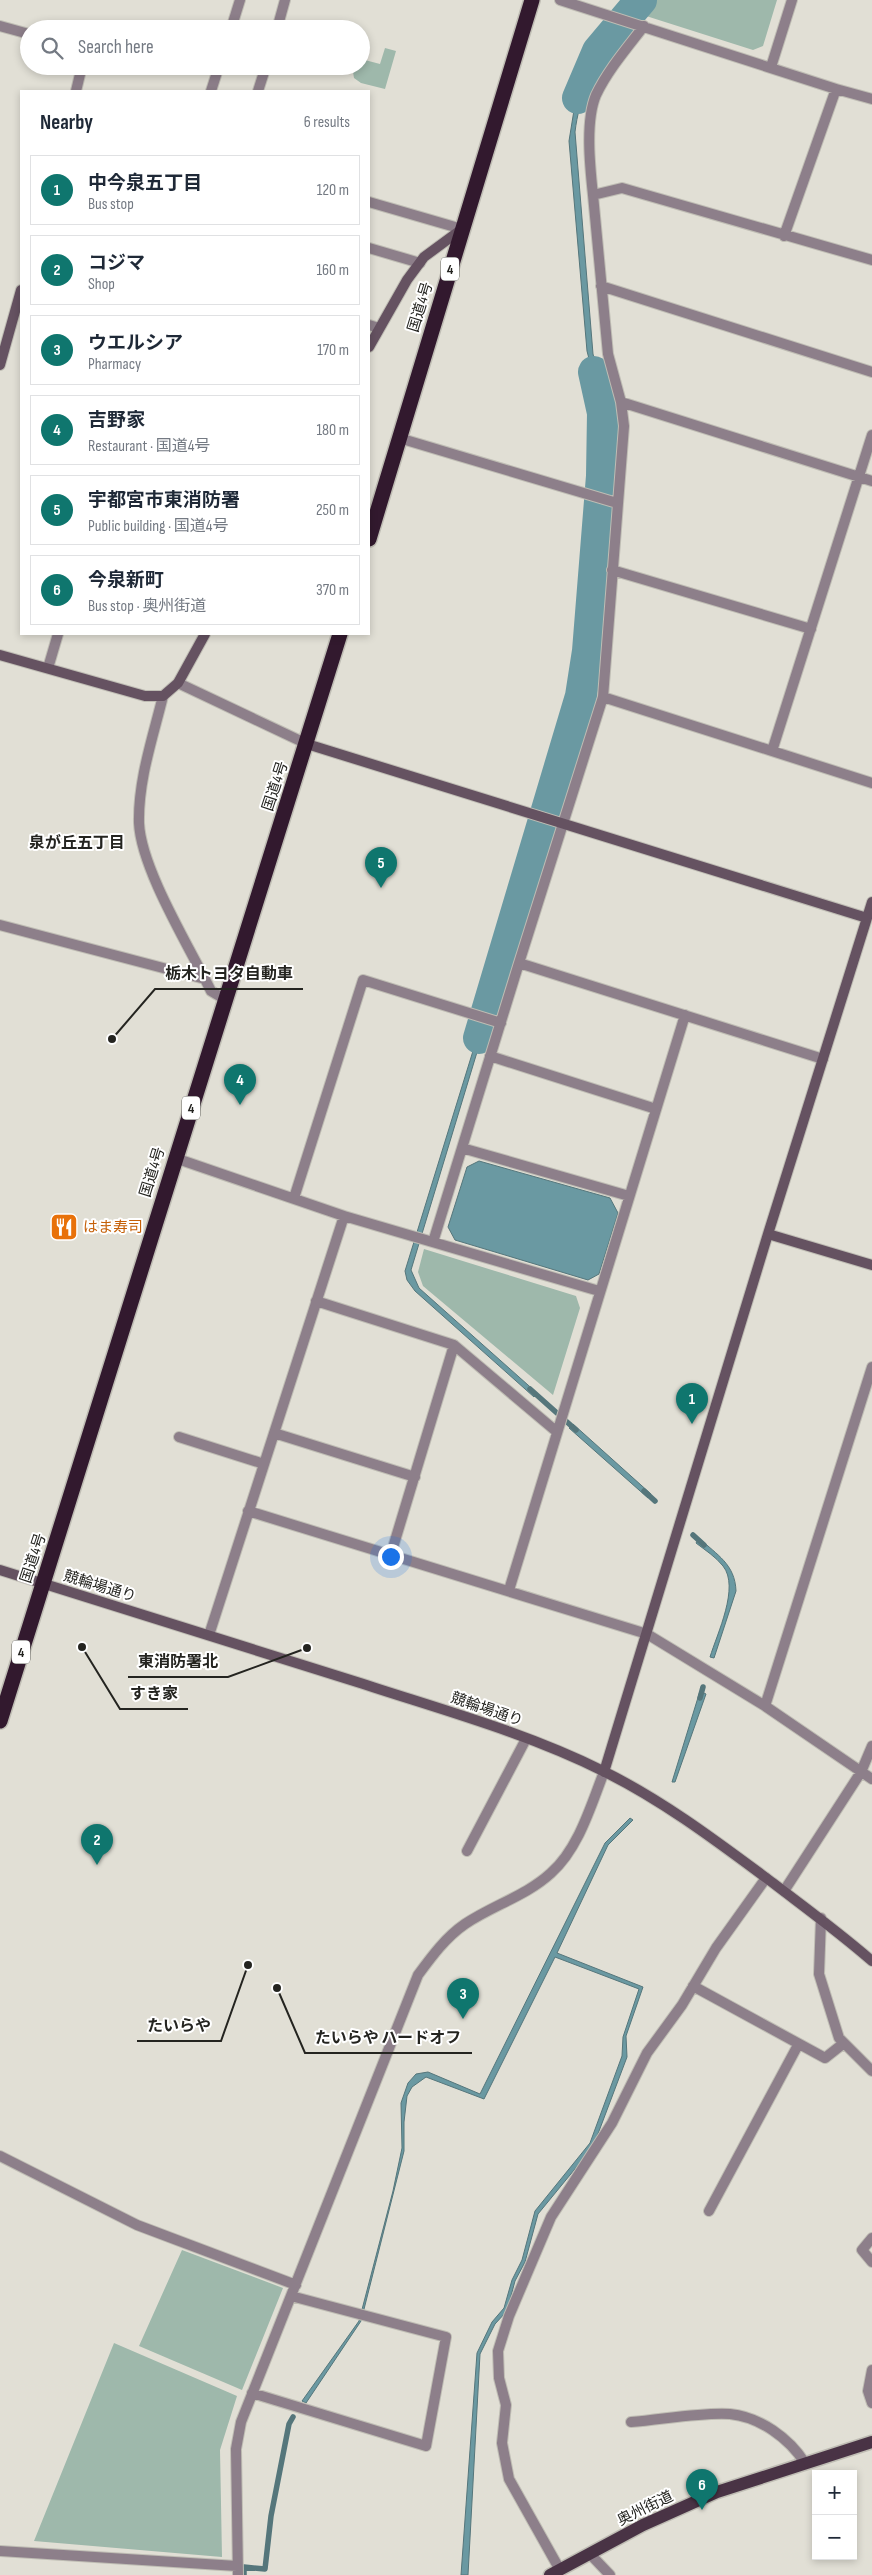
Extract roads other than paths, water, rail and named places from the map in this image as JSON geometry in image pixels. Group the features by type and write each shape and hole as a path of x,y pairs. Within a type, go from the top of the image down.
{"highway":[{"name":"国道4号","path":"370,536 532,0"},
{"name":"国道4号","path":"0,1721 340,635"}],"main road":[{"name":"奥州街道","path":"555,2572 643,2525 717,2492 872,2442"}],"street":[{"path":"234,20 240,0"},
{"path":"279,20 285,0"},
{"path":"560,0 872,99"},
{"path":"771,67 792,0"},
{"path":"0,26 20,32"},
{"path":"433,1242 602,697 616,503 624,426 621,402 608,354 589,137 596,97 613,66 644,26"},
{"path":"76,90 80,75"},
{"path":"211,90 216,75"},
{"path":"258,90 263,75"},
{"path":"784,236 836,89"},
{"path":"593,195 622,188 872,260"},
{"path":"370,202 462,229"},
{"path":"370,342 374,327 420,263 462,229"},
{"path":"370,248 420,263"},
{"path":"601,286 872,372"},
{"path":"0,365 20,294"},
{"path":"621,402 872,481"},
{"path":"772,751 872,435"},
{"path":"399,438 616,503"},
{"path":"612,570 811,629"},
{"path":"48,668 58,635"},
{"path":"205,635 178,683 162,696 141,786 139,825 150,868 205,979 211,991 226,1000"},
{"path":"0,655 145,696 162,696"},
{"path":"178,683 307,744 867,918"},
{"path":"602,697 872,783"},
{"path":"0,2551 237,2570 236,2448 241,2422 418,1975 440,1946 466,1924 507,1903 552,1873 577,1838 604,1772 768,1234 872,902"},
{"path":"0,924 205,979"},
{"path":"519,963 823,1059"},
{"path":"294,1198 363,980 500,1023"},
{"path":"509,1590 685,1015"},
{"path":"490,1056 656,1110"},
{"path":"462,1148 629,1196"},
{"path":"175,1158 344,1216 599,1291"},
{"path":"209,1635 344,1216"},
{"path":"768,1234 872,1265"},
{"path":"316,1301 454,1345 557,1431"},
{"path":"391,1554 454,1345"},
{"path":"766,1706 867,1401 872,1367"},
{"path":"274,1433 415,1477"},
{"path":"179,1438 264,1464"},
{"path":"248,1511 647,1634 766,1706 872,1780"},
{"name":"競輪場通り","path":"0,1570 209,1635 526,1739 604,1772 648,1797 725,1846 820,1918 872,1961"},
{"path":"467,1851 526,1739"},
{"path":"784,1892 861,1772 872,1746"},
{"path":"555,2572 509,2479 502,2443 506,2405 499,2378 498,2351 509,2316 551,2217 612,2123 647,2052 693,1986 716,1948 766,1878"},
{"path":"820,1918 818,1974 839,2038 872,2071"},
{"path":"693,1986 798,2046 825,2058 844,2043"},
{"path":"709,2211 798,2046"},
{"path":"0,2156 137,2225 296,2285"},
{"path":"872,2238 862,2250 872,2262"},
{"path":"252,2393 426,2446 446,2337 292,2296"},
{"path":"872,2370 868,2391 872,2403"},
{"path":"631,2422 731,2414 776,2431 797,2451 805,2463"},
{"path":"590,2554 610,2575"}],"water":[{"path":"608,40 612,43 598,64 583,96 575,132 593,354 609,417 603,480 599,479 604,417 587,351 569,141 575,104 582,82 591,64"},
{"path":"596,517 600,517 583,694 555,788 550,787 580,693"},
{"path":"533,855 538,857 495,991 491,989"},
{"path":"477,1038 481,1039 411,1270 419,1288 537,1393 534,1397 415,1291 407,1280 405,1271"},
{"path":"479,1161 610,1198 618,1213 599,1274 588,1280 455,1240 448,1227 467,1167"},
{"path":"573,1424 651,1494 648,1498 569,1428"},
{"path":"699,1538 729,1567 735,1582 736,1591 714,1658 710,1657 726,1611 729,1586 728,1575 723,1566 714,1557 696,1543"},
{"path":"700,1691 706,1694 675,1782 672,1782"},
{"path":"630,1818 633,1820 608,1845 557,1953 643,1987 626,2036 627,2057 593,2147 538,2214 525,2262 515,2281 507,2311 495,2324 480,2354 468,2575 461,2575 477,2353 492,2322 504,2308 512,2280 522,2260 535,2211 590,2143 622,2056 623,2037 639,1989 555,1957 484,2099 426,2077 412,2087 407,2096 404,2122 404,2151 361,2321 306,2403 302,2401 359,2321 393,2191 402,2148 401,2103 408,2083 416,2074 428,2072 480,2094 605,1843"}],"waterway":[{"path":"578,98 598,51 641,0"},
{"path":"479,1038 581,696 588,651 602,476 603,413 594,372"},
{"path":"530,1389 576,1430"},
{"path":"644,1491 655,1501"},
{"path":"693,1535 704,1545"},
{"path":"700,1698 703,1687"},
{"path":"244,2575 244,2567 265,2569 271,2516 289,2424 293,2417"}],"place":[{"name":"宇都宮市東消防署","path":"381,888"},
{"name":"栃木トヨタ自動車","path":"112,1039"},
{"name":"吉野家","path":"240,1105"},
{"name":"はま寿司","path":"64,1227"},
{"name":"中今泉五丁目","path":"692,1424"},
{"name":"すき家","path":"82,1647"},
{"name":"東消防署北","path":"307,1648"},
{"name":"コジマ","path":"97,1865"},
{"name":"たいらや","path":"248,1965"},
{"name":"たいらや ハードオフ","path":"277,1988"},
{"name":"ウエルシア","path":"463,2019"},
{"name":"今泉新町","path":"702,2510"}],"district":[{"name":"泉が丘五丁目","path":"77,842"}]}
